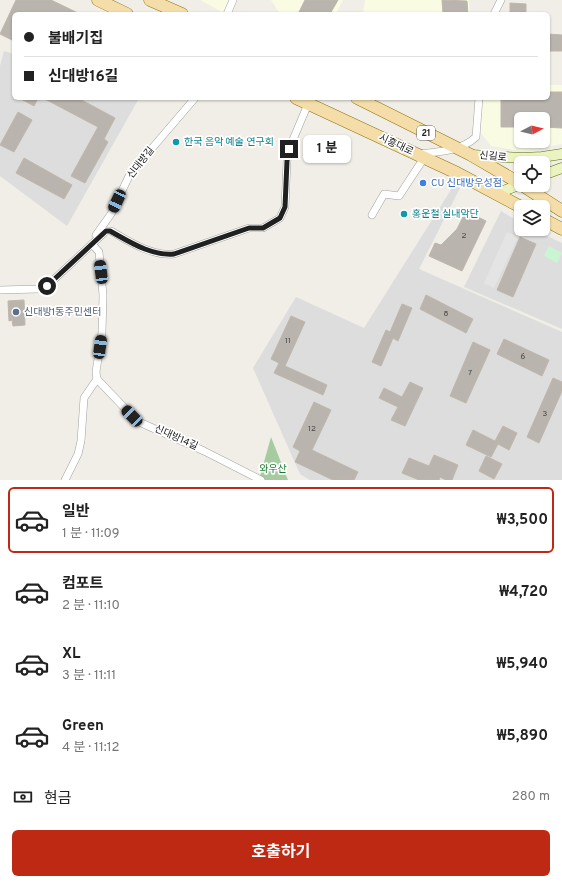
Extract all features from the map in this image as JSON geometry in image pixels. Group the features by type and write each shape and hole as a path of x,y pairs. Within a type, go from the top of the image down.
{"main road":[{"path":"98,0 122,12"},
{"path":"150,0 177,12"},
{"name":"시흥대로","path":"300,100 420,156 514,203"},
{"name":"21","path":"361,100 471,155 514,180"},
{"name":"신길로","path":"471,155 523,158 562,154"},
{"path":"550,172 562,168"},
{"path":"496,194 514,187"},
{"path":"533,192 562,211"},
{"path":"550,223 562,229"}],"street":[{"path":"228,12 233,0"},
{"path":"495,12 501,0"},
{"name":"신대방길","path":"0,290 38,289 47,286 92,244 111,214 130,174 193,100"},
{"path":"372,215 384,194 399,196 420,156 457,148 476,137 479,100"},
{"path":"65,480 78,454 81,440 84,398 97,378 96,372 102,332 103,295 99,252 92,244 106,231 110,231 154,253 164,255 174,254 249,228 263,228 280,218 285,207 289,149 308,104"},
{"name":"신대방14길","path":"97,378 137,421 204,451 261,480"}],"shaded area":[{"path":"200,0 230,0 224,12"},
{"path":"271,0 343,0 337,12 279,12"},
{"path":"365,0 469,0 470,12 363,12"},
{"path":"4,51 12,53 12,100 138,100 67,226 0,176 0,66"},
{"path":"550,85 562,85 562,144 550,146 550,112 514,112 514,148 539,148 522,151 491,146 476,127 480,100 550,100"},
{"path":"454,185 460,188 419,269 562,332 562,480 310,480 300,474 253,368 296,297 364,328"},
{"path":"501,211 514,219 514,236 547,236 562,243 562,329 464,287"},
{"path":"507,232 518,237 494,288 484,283"}],"green space":[{"path":"549,246 562,253 557,263 544,256"},
{"name":"와우산","path":"271,437 288,480 259,480"}],"building":[{"path":"16,0 51,0 76,12 12,12 12,40 0,34"},
{"path":"305,0 338,0 331,12 299,12"},
{"path":"442,0 467,1 468,12 443,12"},
{"path":"510,3 526,4 526,12 510,12"},
{"path":"550,34 562,35 562,51 550,51"},
{"path":"550,92 562,92 562,128 550,127 550,112 514,112 514,127 501,127 501,100 550,100"},
{"path":"23,100 37,100 34,106"},
{"path":"47,100 82,100 115,118 104,139 108,142 85,183 71,176 98,127"},
{"path":"18,112 32,120 14,152 0,145"},
{"path":"24,158 72,185 64,199 16,173"},
{"path":"466,211 486,221 462,271 429,256 435,243 441,245 457,229"},
{"path":"520,237 536,244 513,297 497,290"},
{"path":"426,295 473,319 466,333 420,309"},
{"path":"24,300 25,325 13,326 12,320 9,321 8,301"},
{"path":"402,304 412,308 398,341 393,338 381,366 372,362 386,330 390,332"},
{"path":"291,316 305,322 285,366 327,385 323,395 274,373 279,363 271,359"},
{"path":"504,339 549,360 542,376 497,354"},
{"path":"473,342 490,350 466,403 450,396"},
{"path":"553,378 562,382 562,391 539,443 527,437"},
{"path":"410,382 423,388 405,426 391,420 398,407 379,398 384,388 402,397"},
{"path":"314,402 331,410 312,450 358,472 354,480 333,480 295,462 300,451 293,447"},
{"path":"503,426 517,433 509,450 498,444 491,457 466,445 473,430 495,441"},
{"path":"434,455 458,465 452,480 446,480 440,477 439,480 419,480 402,473 409,458 429,466"},
{"path":"486,456 502,464 494,479 479,471"}],"place":[{"name":"한국 음악 예술 연구회","path":"176,142"},
{"name":"CU 신대방우성점","path":"423,183"},
{"name":"홍운철 실내악단","path":"404,214"},
{"name":"신대방1동주민센터","path":"16,312"}],"route":[{"path":"47,286 74,259 106,231 110,231 154,253 164,255 174,254 249,228 263,228 280,218 285,207 289,149"}]}
